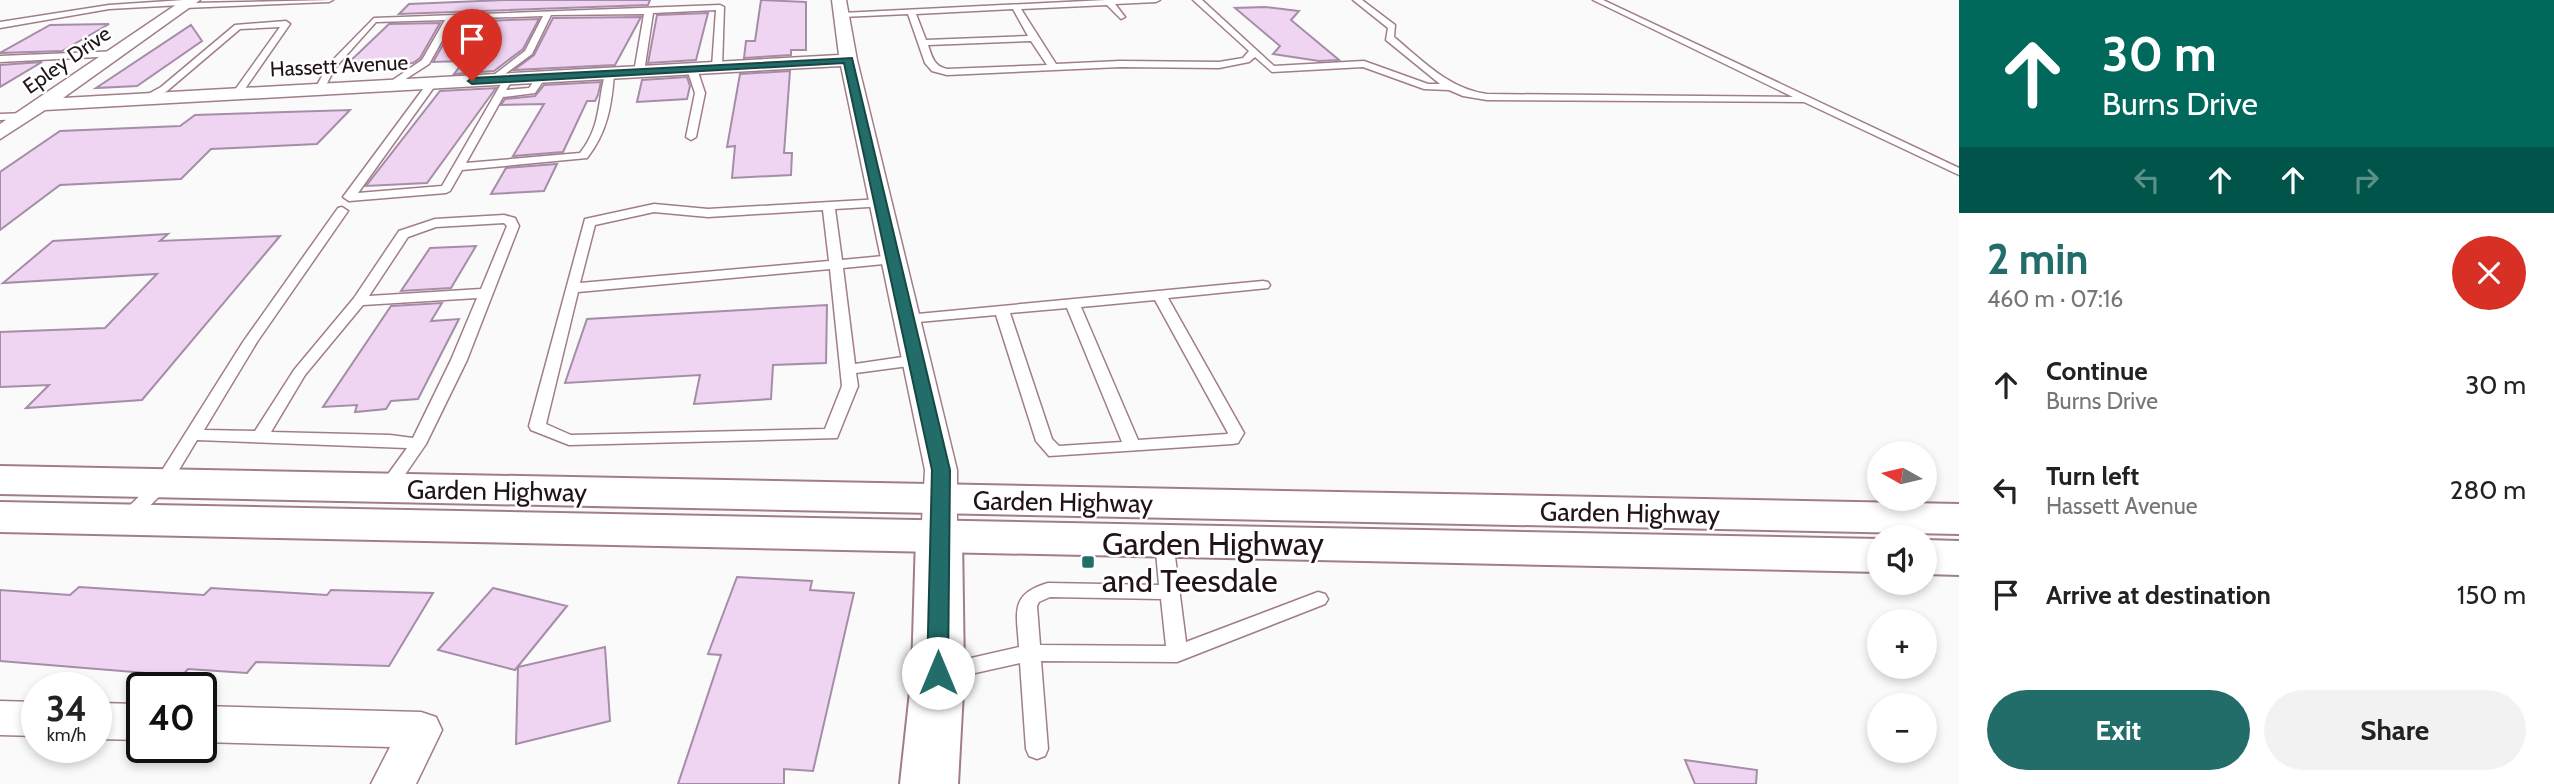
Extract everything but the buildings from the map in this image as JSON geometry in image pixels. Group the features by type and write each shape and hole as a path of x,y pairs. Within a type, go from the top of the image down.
{"main road":[{"name":"Garden Highway","path":"0,480 387,488 939,518 1164,541 1867,556"},
{"name":"Garden Highway","path":"0,517 125,520 1959,519"},
{"path":"929,784 938,673 939,518"},
{"path":"1937,557 1959,558"}],"street":[{"name":"Epley Drive","path":"0,133 189,3"},
{"path":"841,8 848,60 941,470 939,518"},
{"name":"Hassett Avenue","path":"42,105 432,83 499,88 541,77 848,60"},
{"path":"0,718 21,719"},
{"path":"217,724 421,730 393,784"}],"lane":[{"path":"0,26 84,12 189,3 329,0"},
{"path":"959,0 964,9"},
{"path":"841,8 911,12 1156,0"},
{"path":"1197,0 1272,69 1364,64 1427,87 1450,87 1487,97 1807,100"},
{"path":"1357,0 1392,27 1389,38 1450,87"},
{"path":"1597,0 1959,172"},
{"path":"1109,2 1121,17"},
{"path":"320,89 331,67 374,20 720,7 717,67"},
{"path":"1016,7 1054,68"},
{"path":"639,72 649,11"},
{"path":"84,12 76,17 118,15"},
{"path":"911,12 930,63 935,69 947,72 1120,64 1219,65 1246,60 1253,50"},
{"path":"432,83 349,197 442,190 450,185 499,88 529,52 548,13"},
{"path":"390,86 426,62 451,17"},
{"path":"144,99 164,89 238,27 286,24 237,94"},
{"path":"922,43 1034,38"},
{"path":"0,59 117,53"},
{"path":"691,138 700,93 692,69"},
{"path":"460,167 583,156 594,144 598,132 608,99 609,73"},
{"path":"0,117 26,116"},
{"path":"829,206 850,386 831,434 569,440 537,426 589,222 654,208 708,213 829,206 881,203"},
{"path":"125,520 162,484 195,435 250,342 342,211"},
{"path":"260,436 299,373 359,301 404,234 435,223 504,219 513,226 460,360 418,444 387,488"},
{"path":"572,288 894,259"},
{"path":"907,319 1263,285"},
{"path":"359,301 487,293"},
{"path":"1002,310 1044,441 1055,452 1232,439 1236,433 1159,295"},
{"path":"1072,303 1132,446"},
{"path":"848,370 916,360"},
{"path":"195,435 390,440 418,444"},
{"path":"1164,541 1177,654"},
{"path":"1037,749 1028,653 1027,606 1032,597 1048,590 1169,592"},
{"path":"938,673 1028,653 1177,654 1318,598"}],"place":[{"name":"Garden Highway and Teesdale","path":"1088,562"}],"route":[{"path":"472,81 848,60 941,470 937,568 938,673"}]}
